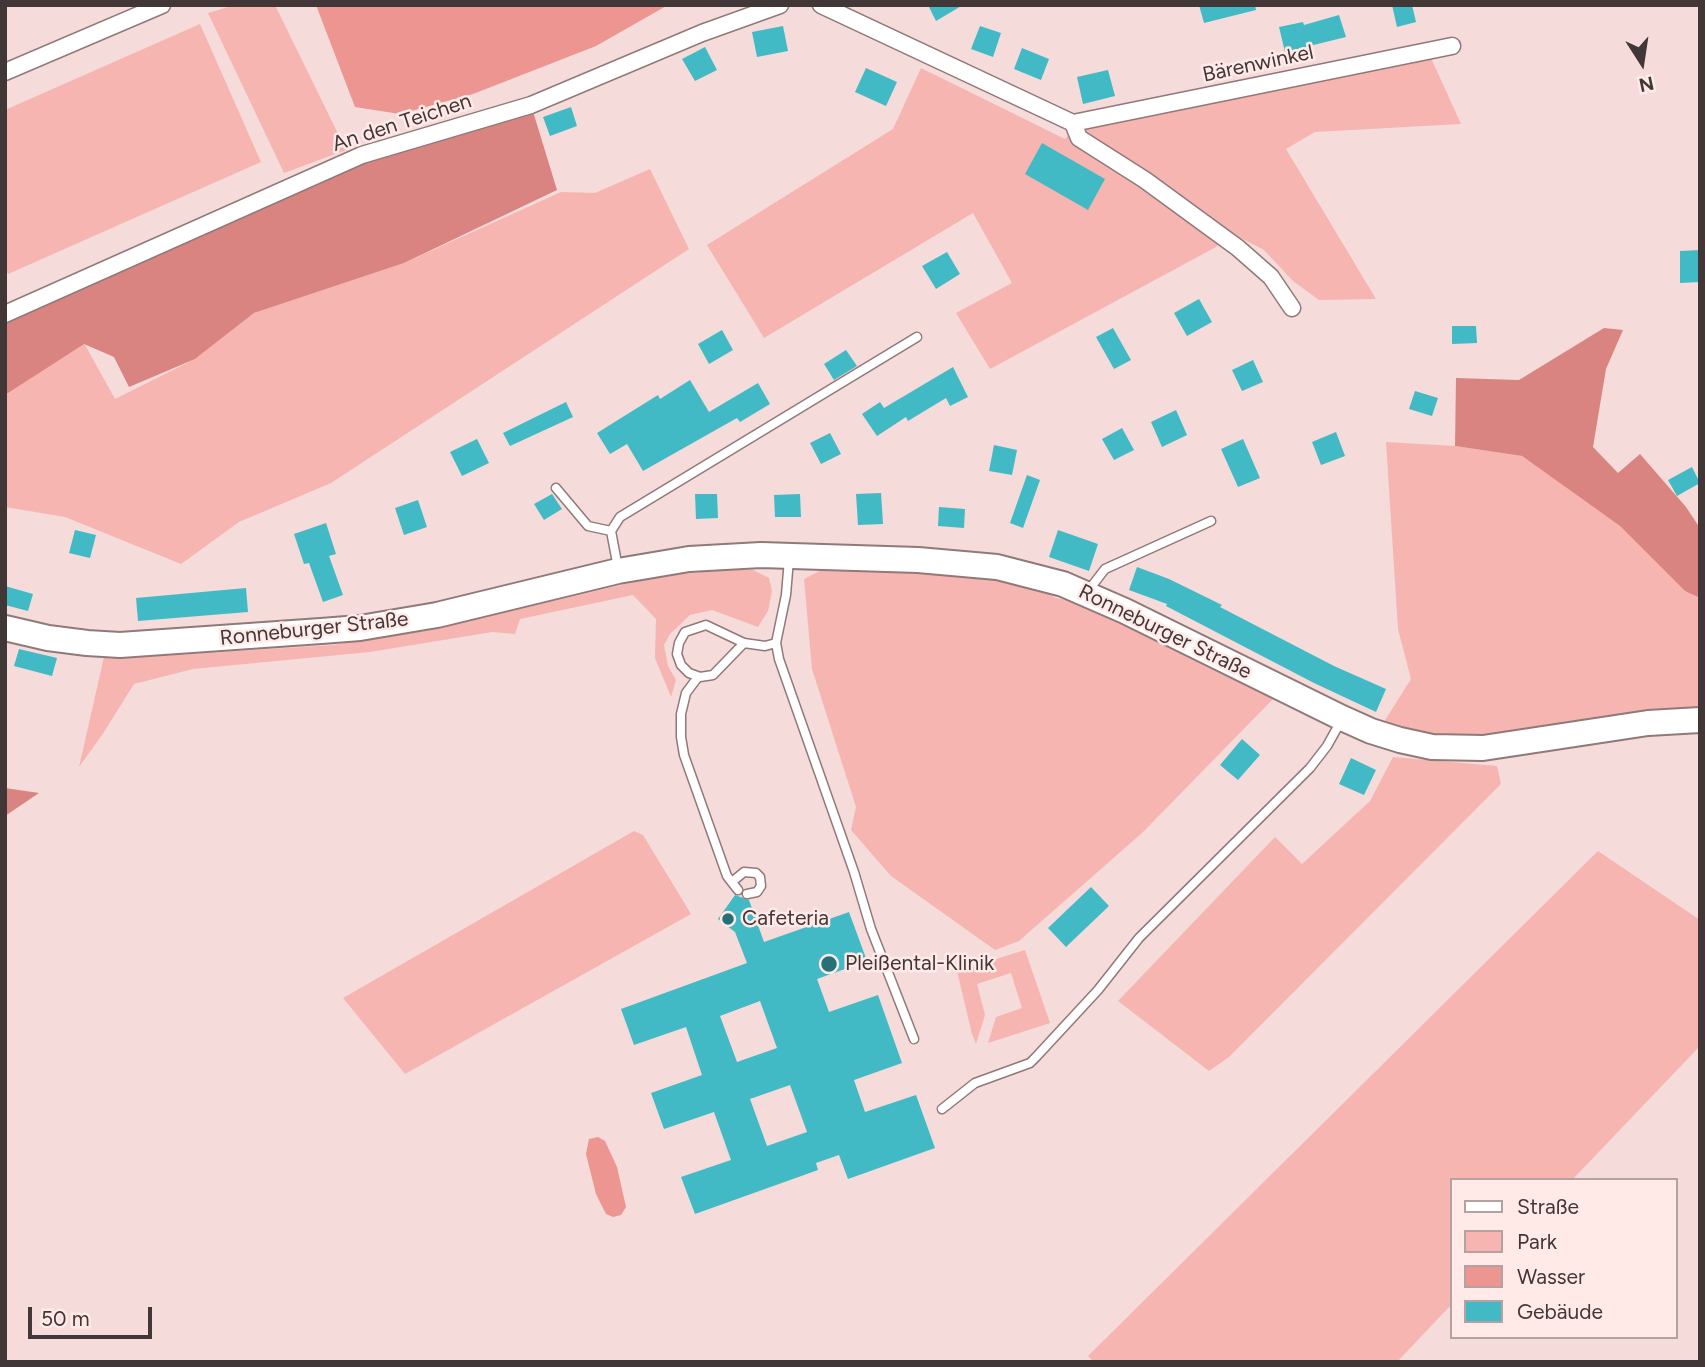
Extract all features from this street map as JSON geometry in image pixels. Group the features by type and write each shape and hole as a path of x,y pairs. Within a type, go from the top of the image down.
{"main road":[{"name":"Ronneburger Straße","path":"5,628 74,642 120,645 321,632 437,615 618,571 689,559 790,555 960,562 1032,575 1086,594 1371,731 1432,747 1459,749 1513,744 1648,723 1700,720"}],"street":[{"path":"5,72 162,5"},
{"name":"An den Teichen","path":"5,314 362,155 531,104 702,33 780,5"},
{"path":"824,6 1073,123 1079,138 1145,180 1238,248 1270,276 1292,309"},
{"name":"Bärenwinkel","path":"1073,123 1452,46"}],"lane":[{"path":"618,571 611,531 620,517 917,337"},
{"path":"556,488 588,526 611,531"},
{"path":"1086,594 1105,569 1211,521"},
{"path":"790,555 786,595 776,643 779,659 854,872 871,929 914,1039"},
{"path":"744,643 713,675 698,677 689,673 681,665 677,654 685,632 706,625 744,643 765,646 776,643"},
{"path":"698,677 686,693 681,714 682,746 694,788 727,876 738,890"},
{"path":"942,1109 975,1083 1030,1063 1098,990 1139,938 1310,768 1327,746 1342,718"},
{"path":"733,881 744,872 756,873 760,877 761,886 757,892 747,894"}],"green space":[{"path":"235,5 275,5 346,150 284,173 208,13"},
{"path":"200,24 261,162 8,274 5,269 5,110"},
{"path":"1431,58 1461,124 1315,132 1286,149 1376,299 1319,300 1293,281 1264,250 1229,232 1216,247 990,369 956,313 1012,283 973,213 764,338 707,245 893,129 921,68 1065,139 1073,129"},
{"path":"650,169 689,249 331,483 239,522 181,564 65,517 5,507 5,395 84,343 115,399 195,359 254,313 404,263 561,192 595,193"},
{"path":"1386,442 1455,446 1522,456 1620,526 1685,591 1700,598 1700,712 1472,740 1422,734 1382,725 1411,679 1398,629"},
{"path":"827,567 978,575 1036,586 1056,598 1082,602 1275,697 1142,833 1019,941 995,950 891,876 851,830 856,807 812,669 804,579"},
{"path":"753,570 769,578 772,591 768,611 758,627 712,610 690,615 670,634 664,645 668,666 676,680 671,697 655,658 656,619 633,595 520,619 515,634 492,632 370,652 193,669 134,684 79,767 104,657 128,658 333,645 426,631 660,576"},
{"path":"1393,757 1497,766 1501,784 1229,1057 1209,1071 1118,1001 1275,837 1302,864 1370,801"},
{"path":"634,831 643,835 691,914 405,1074 343,998"},
{"path":"1598,851 1700,920 1700,1046 1574,1178 1450,1178 1450,1306 1397,1362 1094,1362 1088,1356"},
{"path":"1025,950 1050,1023 988,1043 996,1017 1022,1008 1011,973 977,984 985,1015 976,1044 957,971"}],"shaded area":[{"path":"531,105 557,190 404,263 254,313 195,359 129,387 114,357 84,344 5,395 5,314 362,155"},
{"path":"1604,328 1623,330 1606,369 1593,447 1618,473 1640,454 1686,507 1700,528 1700,598 1685,591 1620,526 1522,456 1455,446 1456,378 1519,380"},
{"path":"5,788 39,793 5,816"}],"water":[{"path":"316,5 668,5 596,46 473,94 400,114 355,107"},
{"path":"598,1137 605,1141 617,1167 626,1207 621,1215 613,1217 606,1214 596,1194 586,1154 589,1139"}],"building":[{"path":"928,5 963,5 936,21"},
{"path":"1199,5 1255,5 1256,10 1204,23"},
{"path":"1392,5 1412,5 1416,22 1397,27"},
{"path":"1339,15 1346,37 1285,52 1279,27 1303,22 1304,25"},
{"path":"783,26 788,51 757,57 752,32"},
{"path":"980,26 1001,33 993,57 971,49"},
{"path":"705,47 717,70 695,81 682,59"},
{"path":"1022,48 1049,59 1041,80 1014,69"},
{"path":"866,68 897,82 886,106 855,92"},
{"path":"1108,70 1115,96 1083,104 1077,77"},
{"path":"571,107 577,126 550,136 543,117"},
{"path":"1042,143 1105,179 1088,210 1025,174"},
{"path":"1700,250 1700,282 1680,283 1680,251"},
{"path":"947,252 960,274 936,289 922,266"},
{"path":"1199,299 1212,322 1187,336 1174,313"},
{"path":"1452,326 1476,326 1477,343 1452,344"},
{"path":"1113,328 1131,360 1114,369 1096,337"},
{"path":"722,330 733,350 709,364 698,344"},
{"path":"846,350 857,366 834,380 824,364"},
{"path":"1253,360 1263,382 1242,391 1232,370"},
{"path":"953,367 968,397 950,406 946,398 908,421 906,417 877,436 862,414 880,402 884,408"},
{"path":"690,380 709,412 758,383 770,404 740,422 737,418 643,471 627,444 610,454 597,433 658,395 660,399"},
{"path":"1415,391 1438,398 1432,416 1409,409"},
{"path":"566,402 573,417 510,446 503,433"},
{"path":"1176,410 1187,435 1162,447 1151,422"},
{"path":"1122,428 1134,450 1114,460 1102,439"},
{"path":"1336,432 1345,456 1321,465 1312,442"},
{"path":"830,433 841,454 821,464 810,443"},
{"path":"477,439 489,463 462,476 450,452"},
{"path":"1243,439 1260,478 1238,487 1221,449"},
{"path":"994,445 1017,450 1012,475 989,471"},
{"path":"1692,467 1700,483 1677,496 1668,480"},
{"path":"1027,475 1040,480 1023,528 1010,523"},
{"path":"881,493 883,524 858,525 856,494"},
{"path":"552,494 562,509 544,520 534,504"},
{"path":"695,494 717,494 718,518 696,519"},
{"path":"800,494 801,517 775,517 774,495"},
{"path":"418,500 427,527 404,535 395,508"},
{"path":"939,507 965,509 964,528 938,526"},
{"path":"326,523 336,554 329,556 343,595 323,602 309,563 304,564 294,534"},
{"path":"75,530 96,535 90,558 69,553"},
{"path":"1058,530 1098,544 1089,571 1049,557"},
{"path":"1137,567 1169,579 1334,666 1386,689 1376,712 1314,683 1166,606 1167,604 1129,590"},
{"path":"5,586 33,594 28,611 5,605"},
{"path":"246,588 248,612 138,621 136,598"},
{"path":"19,649 57,658 52,676 14,666"},
{"path":"1242,739 1260,755 1238,780 1220,765"},
{"path":"1351,758 1376,770 1364,795 1339,784"},
{"path":"1091,887 1109,906 1066,947 1048,928"},
{"path":"735,895 749,900 764,942 849,912 867,961 817,979 829,1012 878,995 902,1063 854,1080 865,1112 916,1095 935,1148 848,1179 839,1155 816,1163 818,1170 695,1214 681,1177 731,1160 714,1112 664,1129 651,1093 702,1075 686,1027 634,1045 621,1009 747,963 735,932 718,919","holes":["760,1001 777,1048 737,1062 720,1016","790,1085 807,1132 767,1146 750,1099"]}],"place":[{"name":"Cafeteria","path":"728,919"},
{"name":"Pleißental-Klinik","path":"829,964"}]}
